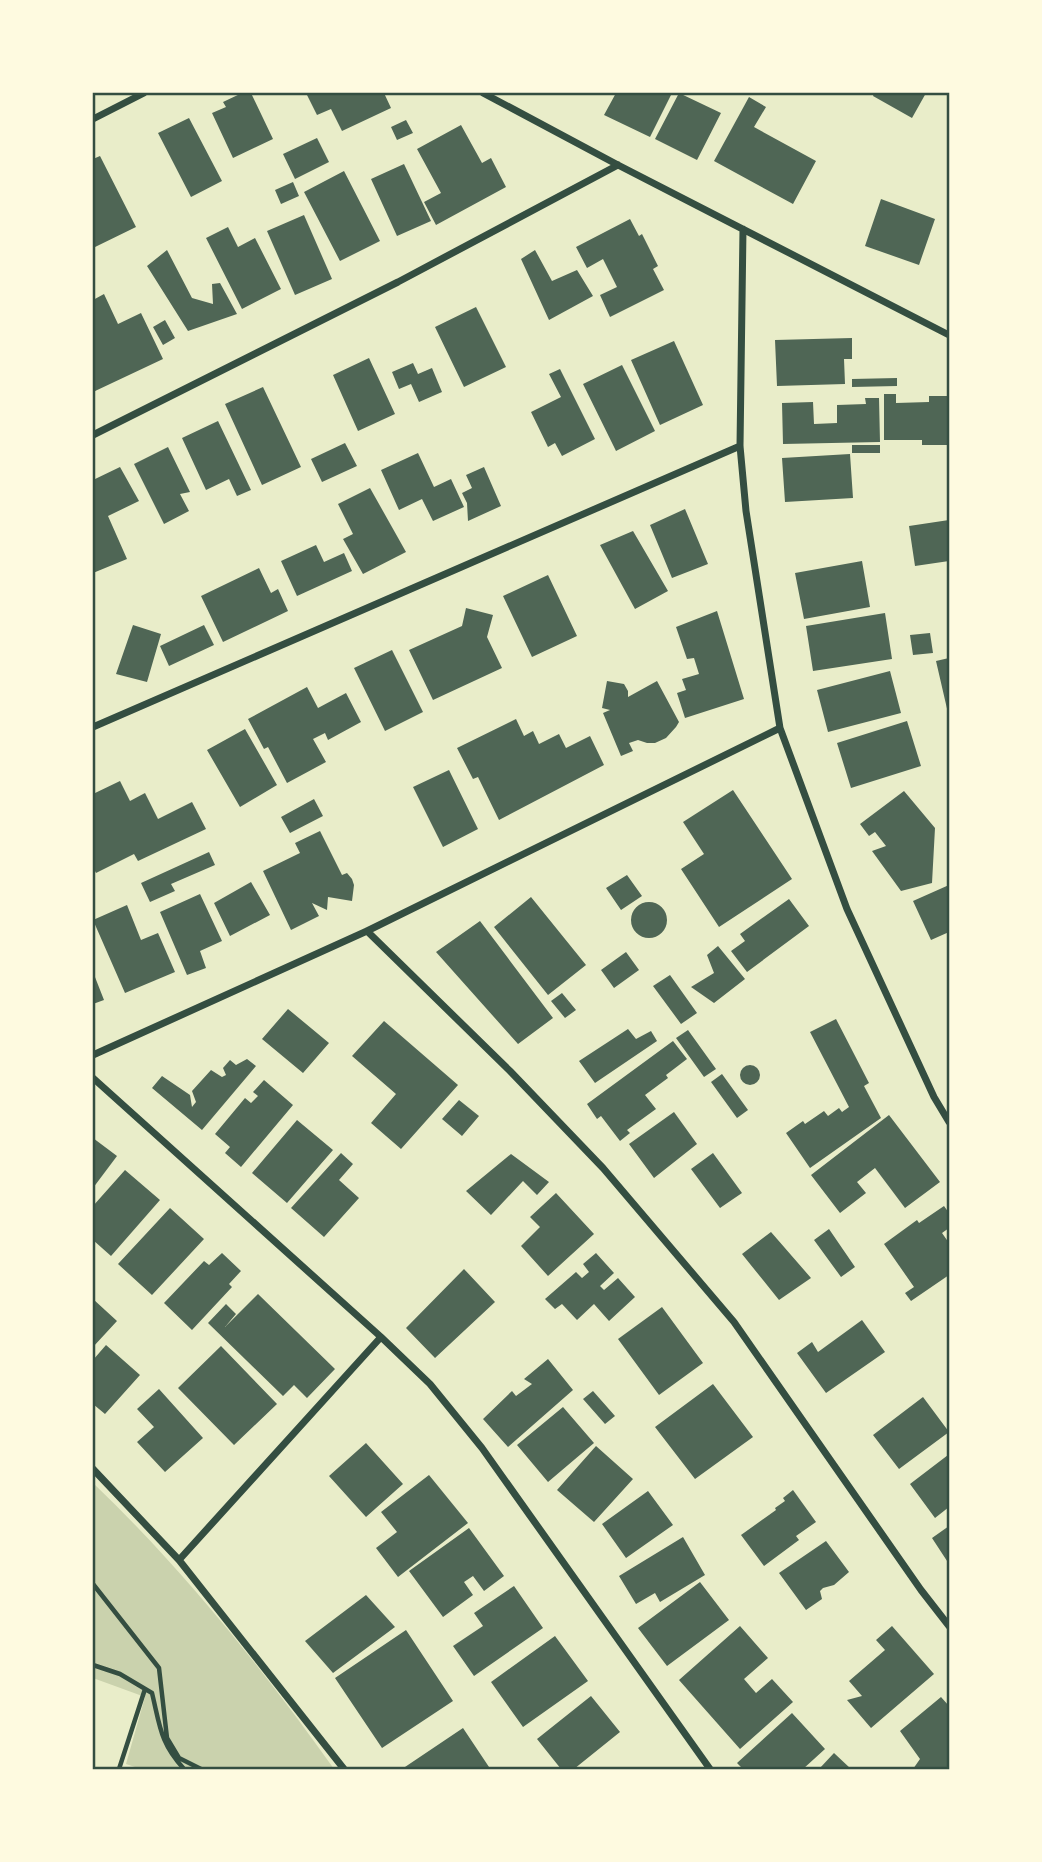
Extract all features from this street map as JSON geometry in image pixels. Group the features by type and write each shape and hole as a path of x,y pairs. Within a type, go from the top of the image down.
{"street":[{"path":"93,119 144,93"},
{"path":"483,93 949,335"},
{"path":"93,435 386,288 618,165"},
{"path":"743,229 740,446 746,512 780,728 847,909 934,1097 949,1122"},
{"path":"93,727 740,446"},
{"path":"93,1055 367,931 780,728"},
{"path":"367,931 510,1071 603,1168 734,1322 949,1626"},
{"path":"93,1078 430,1384 482,1448 709,1769"},
{"path":"179,1560 381,1337"},
{"path":"93,1469 179,1560 344,1769"}],"path":[{"path":"93,1584 159,1668 167,1738 179,1758 201,1769"},
{"path":"93,1665 120,1674 152,1693 162,1740 171,1756 184,1769"},
{"path":"119,1769 145,1689"}],"green space":[{"path":"93,1483 159,1550 220,1620 334,1769 141,1769 126,1764 145,1697 93,1678"}],"building":[{"path":"242,93 251,93 273,139 233,158 212,113 226,107 223,102"},
{"path":"306,93 384,93 391,108 342,131 331,109 317,115"},
{"path":"616,93 672,93 650,137 604,115"},
{"path":"679,93 721,113 697,160 655,139"},
{"path":"874,93 926,93 912,118 873,96"},
{"path":"749,97 766,107 754,127 816,161 793,204 714,161"},
{"path":"189,118 222,181 191,197 158,133"},
{"path":"406,120 413,133 397,140 391,127"},
{"path":"461,125 482,163 491,158 506,187 436,225 424,202 441,193 417,149"},
{"path":"317,138 329,162 295,179 283,154"},
{"path":"100,156 136,227 93,248 93,159"},
{"path":"404,164 431,221 397,236 371,179"},
{"path":"344,171 380,241 340,261 304,192"},
{"path":"293,182 299,196 281,204 275,190"},
{"path":"881,199 935,219 919,265 865,246"},
{"path":"304,215 332,279 295,295 267,231"},
{"path":"630,219 639,236 642,234 658,266 653,269 664,290 610,317 600,295 617,287 603,259 587,268 576,247"},
{"path":"228,227 238,247 255,238 281,289 242,309 206,238"},
{"path":"167,250 192,298 213,304 212,284 220,283 237,314 188,331 147,266"},
{"path":"535,250 552,281 577,270 593,296 549,320 521,259"},
{"path":"104,294 118,324 141,313 163,359 93,392 93,300"},
{"path":"476,307 506,367 464,387 435,327"},
{"path":"165,320 175,338 163,345 153,327"},
{"path":"852,338 852,359 844,359 845,384 777,386 775,340"},
{"path":"674,341 703,405 660,425 631,360"},
{"path":"369,358 395,414 358,431 333,375"},
{"path":"413,363 418,374 432,368 442,392 419,402 411,384 399,389 392,372"},
{"path":"622,365 655,431 616,451 583,384"},
{"path":"560,369 595,439 562,456 555,443 548,447 531,412 561,397 549,374"},
{"path":"897,378 897,386 852,387 852,379"},
{"path":"263,387 301,467 262,485 225,404"},
{"path":"884,394 896,394 896,403 929,402 929,396 949,396 949,445 922,445 922,440 884,440"},
{"path":"865,398 879,398 880,442 783,444 782,403 813,402 814,424 837,423 837,405 866,404"},
{"path":"218,421 251,490 237,496 229,479 206,490 182,438"},
{"path":"345,443 357,466 322,482 311,459"},
{"path":"852,445 880,445 880,453 852,453"},
{"path":"168,447 190,492 180,494 189,511 164,524 134,464"},
{"path":"418,453 434,487 451,479 464,507 433,521 422,499 399,510 381,470"},
{"path":"850,454 853,498 785,502 782,458"},
{"path":"120,467 139,501 108,516 127,559 93,573 93,480"},
{"path":"484,467 501,506 468,521 467,503 462,493 472,488 466,475"},
{"path":"370,488 406,552 363,574 343,539 353,534 338,504"},
{"path":"685,509 708,564 672,578 650,525"},
{"path":"949,520 949,561 915,566 909,526"},
{"path":"633,531 668,591 635,609 600,545"},
{"path":"316,545 324,562 344,553 352,571 297,596 281,561"},
{"path":"862,561 870,607 804,619 795,573"},
{"path":"259,568 271,593 278,589 288,611 223,642 201,596"},
{"path":"548,575 577,636 532,657 503,596"},
{"path":"466,608 493,615 487,637 502,668 433,700 409,650 462,626"},
{"path":"717,611 744,699 685,718 677,693 686,690 682,679 699,674 694,658 687,659 676,627"},
{"path":"885,613 892,659 813,671 806,626"},
{"path":"133,625 161,634 147,682 116,674"},
{"path":"204,625 214,645 169,666 160,646"},
{"path":"930,633 933,653 913,655 910,635"},
{"path":"392,650 423,712 385,731 354,668"},
{"path":"949,658 949,713 948,713 936,661"},
{"path":"890,671 901,713 828,732 817,690"},
{"path":"607,681 624,684 628,697 657,681 679,722 676,727 666,738 655,743 638,740 629,743 633,751 621,756 603,713 610,710 602,708"},
{"path":"307,687 318,708 346,693 361,722 328,740 325,733 313,739 326,762 287,783 268,747 264,749 248,719"},
{"path":"516,719 524,736 533,731 539,744 559,734 566,748 590,736 604,765 499,820 478,777 473,779 457,748"},
{"path":"907,721 921,766 851,788 837,743"},
{"path":"245,729 277,785 240,807 207,750"},
{"path":"449,770 478,829 443,847 413,787"},
{"path":"120,781 130,801 145,793 158,819 192,802 206,829 138,861 134,854 96,873 93,867 93,794"},
{"path":"733,790 792,879 719,927 681,869 704,854 683,822"},
{"path":"904,791 935,828 932,883 901,891 872,851 886,846 875,832 869,836 860,824"},
{"path":"314,799 323,816 290,833 281,817"},
{"path":"320,831 342,875 347,873 352,879 352,901 328,897 327,910 312,903 319,916 291,930 263,871 300,853 295,843"},
{"path":"209,852 215,865 171,884 175,891 150,902 141,883"},
{"path":"627,875 642,896 621,910 606,888"},
{"path":"251,882 270,915 230,936 214,903"},
{"path":"949,885 949,932 931,940 913,901"},
{"path":"200,894 222,941 200,951 206,968 187,975 160,912"},
{"path":"531,897 586,965 548,995 494,927"},
{"path":"789,899 809,926 747,972 731,951 745,941 740,934"},
{"path":"649,902 662,907 667,920 662,933 649,938 636,933 631,920 636,907"},
{"path":"127,905 141,940 158,933 175,972 125,993 93,920"},
{"path":"480,921 553,1018 518,1044 436,952"},
{"path":"718,946 745,979 714,1003 691,987 714,973 707,955"},
{"path":"626,952 639,970 614,988 601,970"},
{"path":"93,972 104,1000 93,1004"},
{"path":"670,975 697,1013 681,1024 653,986"},
{"path":"562,993 576,1010 565,1018 551,1001"},
{"path":"288,1009 329,1043 303,1073 262,1039"},
{"path":"836,1019 869,1083 864,1086 881,1118 810,1168 786,1133 824,1111 828,1116 839,1108 842,1112 849,1107 810,1032"},
{"path":"384,1021 458,1085 401,1149 371,1123 396,1094 352,1056"},
{"path":"628,1029 636,1039 651,1031 657,1041 595,1083 579,1061"},
{"path":"688,1030 716,1069 704,1077 676,1038"},
{"path":"673,1041 687,1059 645,1095 656,1109 627,1130 630,1133 620,1141 601,1116 597,1119 587,1104"},
{"path":"247,1059 256,1066 202,1130 152,1088 162,1076 190,1095 192,1107 196,1102 192,1091 211,1070 222,1077 226,1075 223,1068 230,1060 236,1065"},
{"path":"750,1065 757,1068 760,1075 757,1082 750,1085 743,1082 740,1075 743,1068"},
{"path":"722,1074 748,1110 737,1118 711,1082"},
{"path":"264,1080 293,1105 241,1167 225,1153 230,1147 215,1134 245,1098 251,1103 258,1096 253,1092"},
{"path":"459,1100 479,1116 462,1136 442,1119"},
{"path":"674,1112 697,1144 654,1178 629,1144"},
{"path":"889,1115 940,1182 905,1208 875,1168 857,1182 866,1193 840,1213 811,1175"},
{"path":"297,1120 333,1150 287,1203 252,1173"},
{"path":"93,1138 117,1156 93,1188"},
{"path":"341,1153 353,1164 339,1180 359,1198 324,1237 291,1208"},
{"path":"713,1153 742,1193 720,1208 691,1169"},
{"path":"511,1154 549,1182 537,1195 523,1181 491,1215 466,1191"},
{"path":"125,1170 160,1200 111,1256 93,1240 93,1206"},
{"path":"556,1193 594,1234 548,1276 521,1246 540,1227 530,1217"},
{"path":"944,1206 949,1213 949,1228 942,1233 949,1243 949,1275 911,1301 905,1293 914,1287 884,1244 917,1220 919,1223"},
{"path":"170,1208 204,1239 152,1295 118,1264"},
{"path":"829,1229 855,1267 841,1277 814,1240"},
{"path":"771,1232 811,1278 779,1300 742,1254"},
{"path":"222,1253 241,1271 229,1284 232,1287 192,1330 164,1303 204,1261 209,1265"},
{"path":"596,1253 614,1273 600,1286 604,1290 618,1278 635,1297 609,1321 594,1304 577,1320 562,1304 555,1309 545,1299 576,1272 582,1278 589,1272 583,1264"},
{"path":"464,1269 495,1302 435,1358 406,1328"},
{"path":"258,1294 335,1369 307,1398 294,1385 283,1396 208,1323 226,1304 236,1314 225,1327"},
{"path":"93,1299 117,1321 93,1347"},
{"path":"662,1307 703,1363 659,1395 618,1339"},
{"path":"862,1320 885,1352 826,1393 797,1353 812,1342 818,1352"},
{"path":"106,1345 140,1375 105,1414 93,1404 93,1360"},
{"path":"221,1346 277,1404 234,1445 178,1388"},
{"path":"548,1359 573,1390 508,1447 483,1419 512,1391 516,1396 532,1384 524,1379"},
{"path":"713,1384 753,1437 695,1479 655,1427"},
{"path":"159,1389 203,1438 165,1472 137,1442 154,1427 137,1409"},
{"path":"593,1391 615,1416 605,1424 583,1399"},
{"path":"923,1397 949,1432 899,1469 873,1435"},
{"path":"563,1407 594,1443 548,1482 517,1445"},
{"path":"366,1443 403,1484 366,1517 329,1476"},
{"path":"596,1446 633,1479 594,1522 557,1490"},
{"path":"948,1455 949,1507 935,1518 910,1484"},
{"path":"429,1475 468,1523 398,1577 376,1548 397,1532 381,1512"},
{"path":"793,1490 816,1522 796,1536 799,1540 764,1566 741,1535 776,1510 775,1508 785,1501 783,1498"},
{"path":"648,1491 673,1525 626,1558 602,1524"},
{"path":"949,1526 949,1564 932,1538"},
{"path":"469,1528 504,1576 484,1591 473,1576 464,1582 473,1595 443,1617 409,1571"},
{"path":"683,1537 705,1575 660,1602 655,1593 636,1604 619,1576"},
{"path":"826,1541 849,1572 834,1585 823,1588 820,1591 822,1599 806,1610 779,1573"},
{"path":"700,1582 729,1620 667,1666 638,1628"},
{"path":"514,1586 543,1628 474,1676 453,1646 483,1626 474,1613"},
{"path":"366,1595 395,1627 333,1673 305,1641"},
{"path":"740,1626 768,1658 744,1679 756,1693 772,1679 793,1702 740,1749 679,1680"},
{"path":"892,1626 934,1674 871,1728 847,1700 862,1696 849,1681 885,1650 876,1640"},
{"path":"406,1630 453,1701 382,1748 335,1678"},
{"path":"555,1636 588,1681 523,1727 491,1682"},
{"path":"591,1696 620,1732 574,1769 561,1769 537,1739"},
{"path":"941,1697 949,1706 949,1769 913,1769 920,1759 900,1731"},
{"path":"792,1713 825,1749 803,1769 743,1769 737,1763"},
{"path":"463,1728 489,1767 402,1769"},
{"path":"834,1753 851,1769 819,1769"}]}
